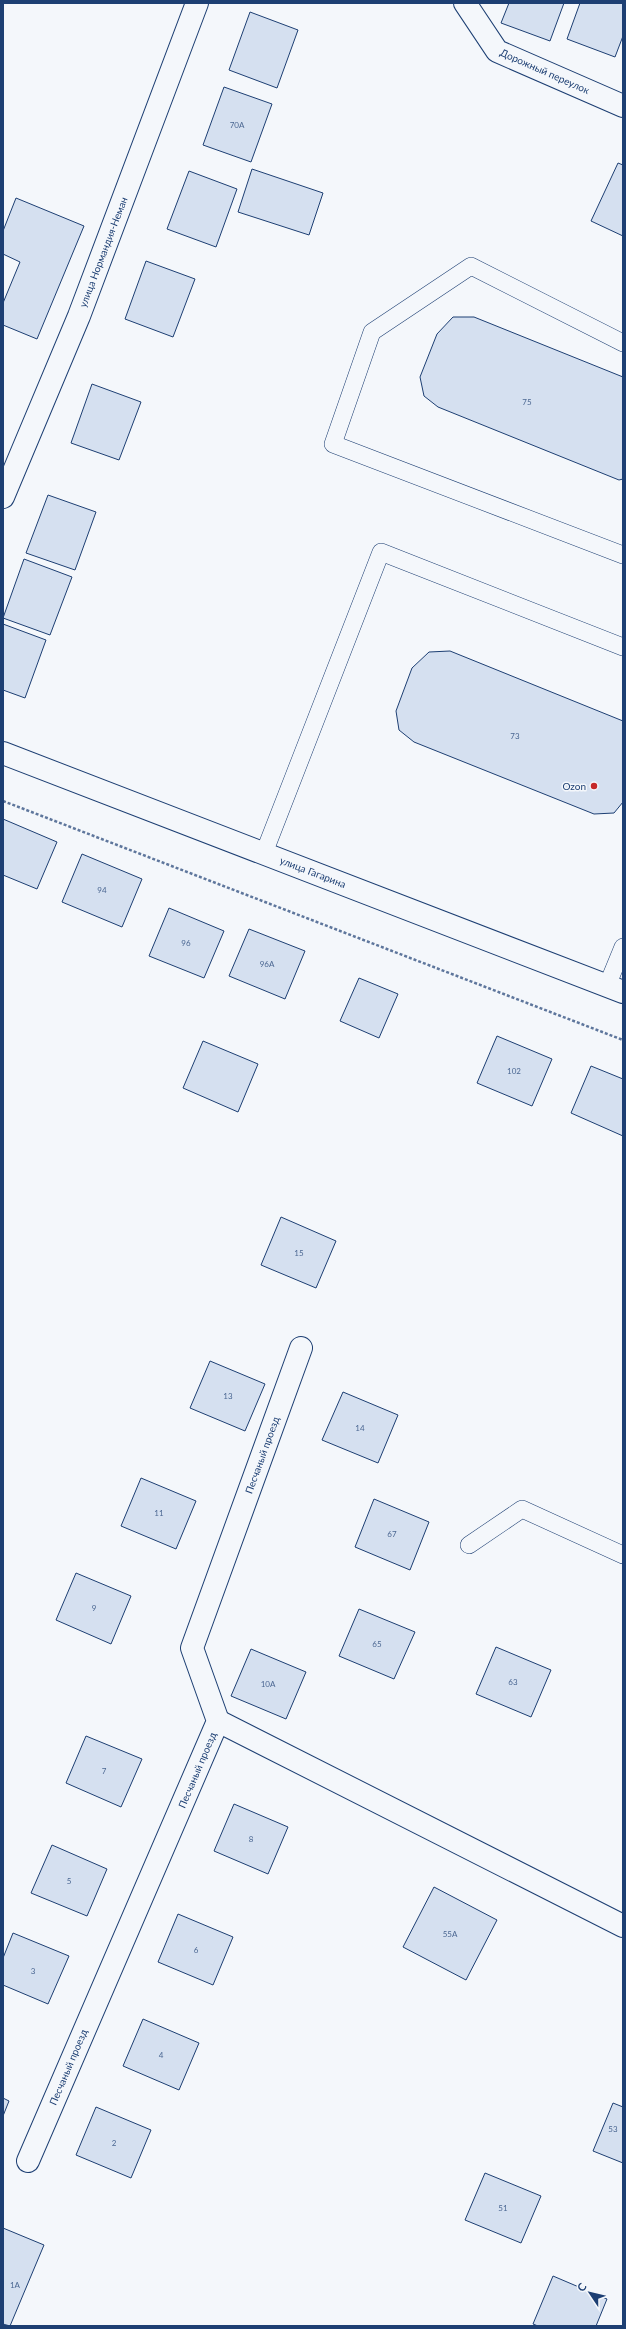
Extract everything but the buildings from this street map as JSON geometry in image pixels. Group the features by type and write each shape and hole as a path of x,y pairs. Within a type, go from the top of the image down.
{"street":[{"name":"улица Нормандия-Неман","path":"3,497 79,316 197,3"},
{"name":"Дорожный переулок","path":"465,3 497,51 623,106"},
{"name":"улица Гагарина","path":"3,753 615,989"},
{"name":"Песчаный проезд","path":"28,2160 218,1721 192,1648 301,1348"},
{"path":"218,1721 623,1926"}],"lane":[{"path":"623,343 471,266 372,332 333,444 623,555"},
{"path":"264,853 381,552 623,647"},
{"path":"615,989 623,947"},
{"path":"469,1546 522,1509 623,1556"}],"path":[{"path":"3,801 623,1040"}],"place":[{"name":"Ozon","path":"594,786"}]}
